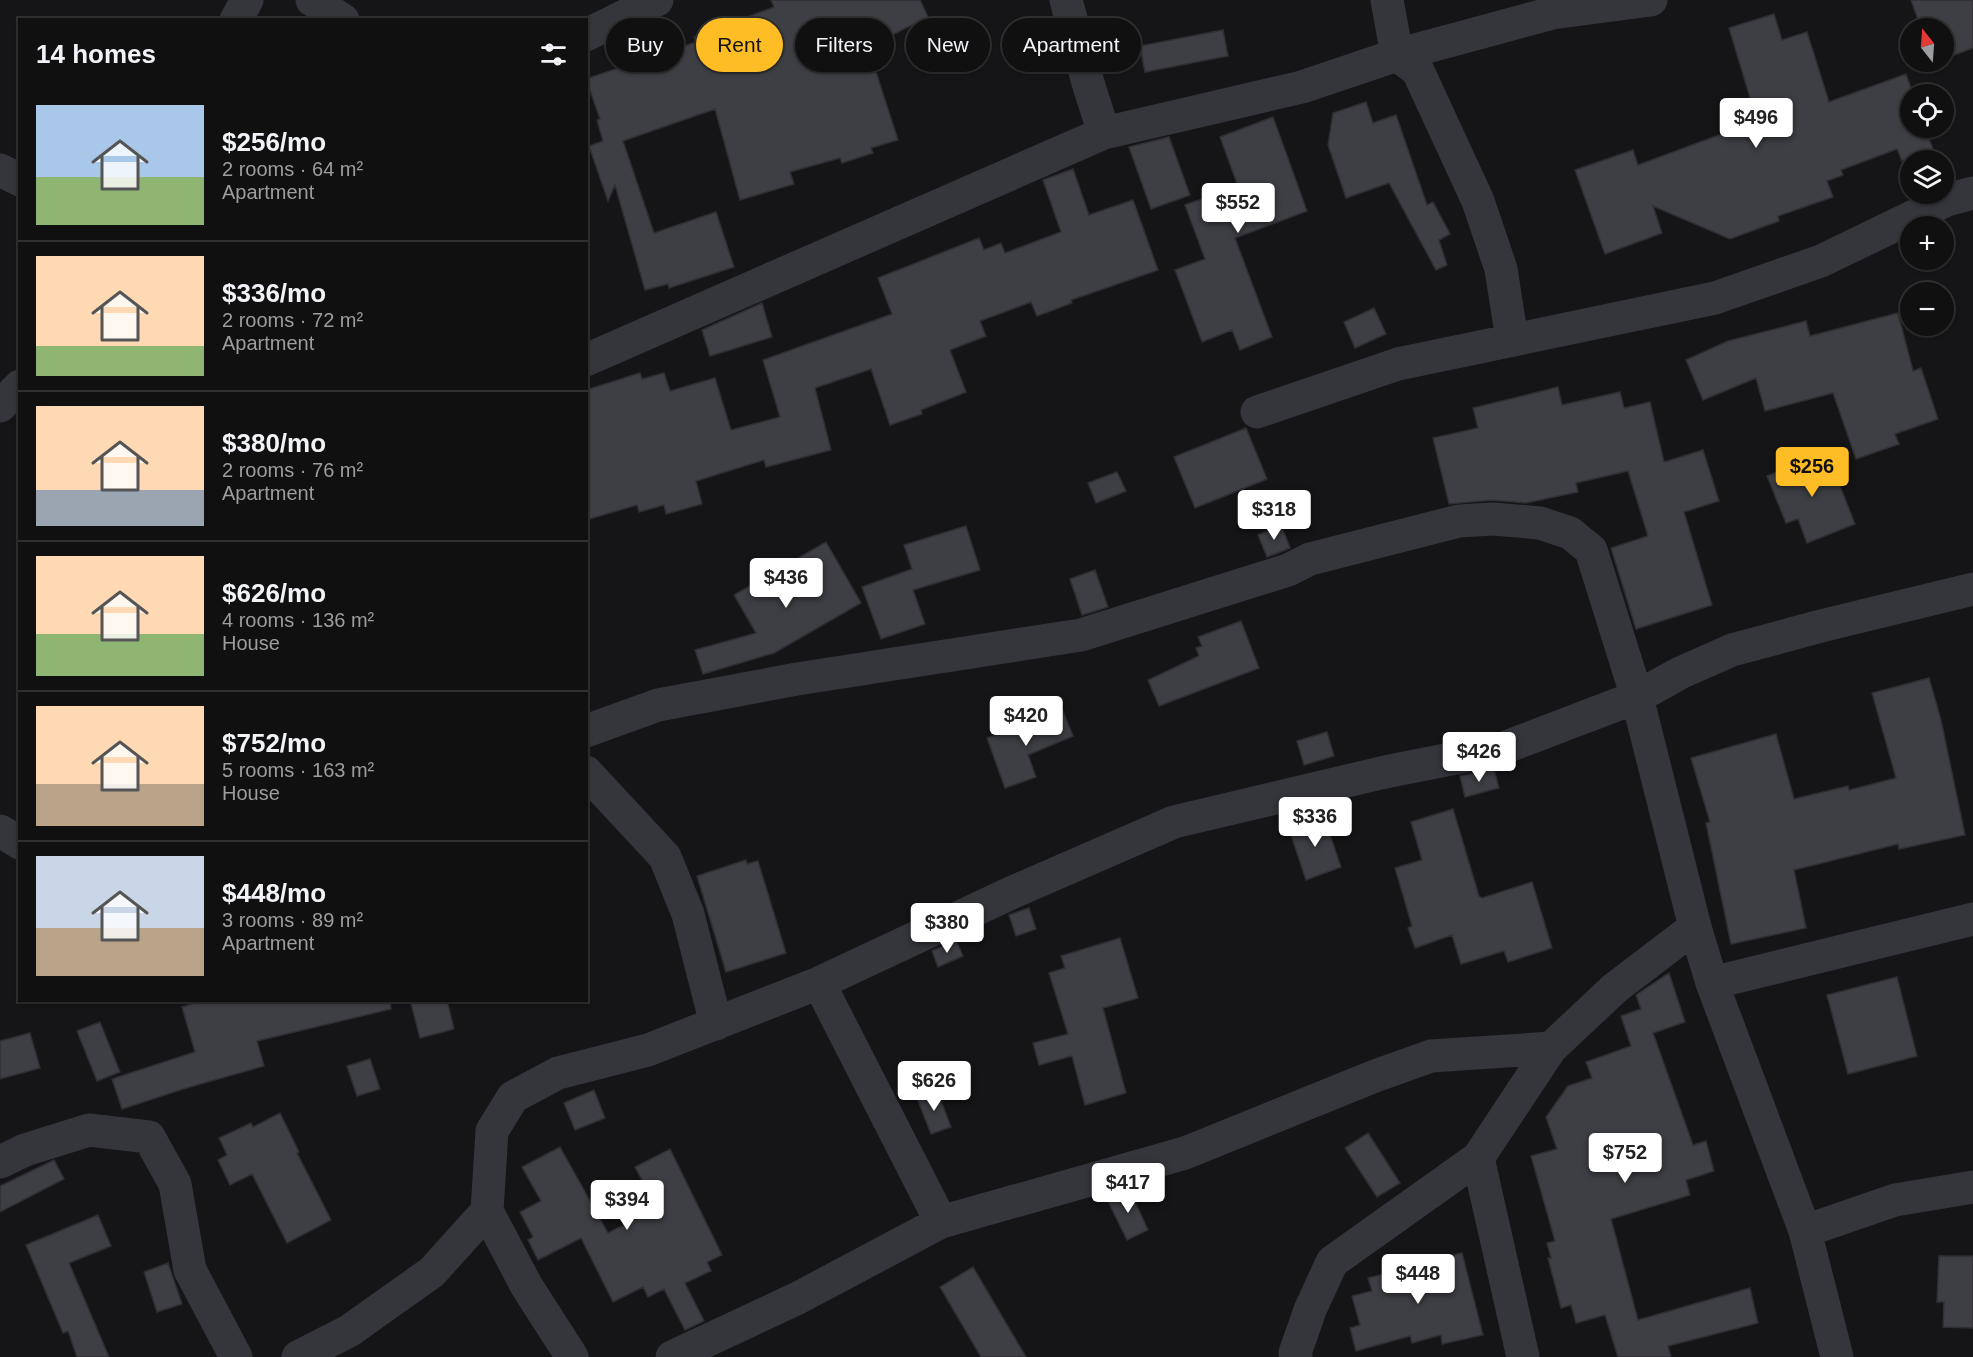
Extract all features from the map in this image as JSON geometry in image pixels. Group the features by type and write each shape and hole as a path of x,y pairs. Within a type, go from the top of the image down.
{"street":[{"path":"237,18 247,0"},
{"path":"312,0 340,18"},
{"path":"588,35 657,0"},
{"path":"1066,0 1104,133"},
{"path":"1387,0 1397,55 1418,71 1479,201 1501,269 1512,340"},
{"path":"588,359 1104,133 1302,87 1397,55 1552,13 1651,0"},
{"path":"0,170 18,179"},
{"path":"1257,412 1398,364 1714,298 1821,261 1947,200 1973,193"},
{"path":"0,406 18,388"},
{"path":"588,730 658,705 797,680 1081,635 1288,570 1310,559 1459,521 1492,519 1540,523 1570,533 1592,550 1637,697 1695,927 1712,983 1805,1231 1837,1357"},
{"path":"572,1357 526,1285 487,1211 492,1131 513,1097 558,1073 648,1050 819,983 1013,892 1174,822 1373,774 1501,749 1637,697 1680,673 1732,650 1973,589"},
{"path":"588,774 665,857 688,914 716,1024"},
{"path":"0,831 18,842"},
{"path":"1712,983 1973,920"},
{"path":"1293,1356 1332,1262 1478,1158 1551,1048 1615,988 1695,927"},
{"path":"819,983 941,1222"},
{"path":"672,1357 798,1298 941,1222 1185,1152 1431,1056 1551,1048"},
{"path":"0,1162 25,1150 89,1130 149,1137 175,1184 190,1270 236,1357"},
{"path":"1478,1158 1523,1357"},
{"path":"1805,1231 1894,1200 1973,1187"},
{"path":"298,1357 349,1331 432,1272 487,1211"}],"building":[{"path":"771,0 920,0 928,17 906,18 906,28 894,34 894,18 795,18 795,72 876,72 898,140 871,148 873,153 842,163 840,158 790,172 794,184 740,200 715,109 623,141 654,233 716,212 734,267 669,288 668,284 645,290 615,185 608,201 589,146 603,141 597,120 600,119 588,85 588,78 607,72 684,72 684,46 696,42 696,72 783,72 783,18 745,18 774,7"},
{"path":"1911,0 1973,0 1973,48 1954,55 1954,18 1917,18"},
{"path":"1774,14 1782,40 1807,32 1829,102 1906,74 1910,84 1900,84 1900,138 1929,138 1933,149 1900,150 1900,156 1897,149 1841,170 1843,175 1827,181 1833,197 1778,216 1779,221 1730,239 1653,206 1662,233 1605,254 1575,170 1633,150 1638,165 1757,121 1729,28"},
{"path":"1223,30 1228,56 1145,72 1141,46"},
{"path":"1366,102 1373,123 1396,115 1427,205 1433,202 1450,234 1439,240 1447,265 1436,270 1389,183 1346,198 1328,145 1333,113"},
{"path":"1273,117 1307,211 1235,238 1272,337 1240,350 1232,330 1202,342 1175,270 1205,259 1185,205 1238,186 1220,137"},
{"path":"1169,137 1190,195 1151,209 1129,147"},
{"path":"1073,169 1089,215 1133,200 1158,270 1071,300 1072,303 1037,316 1031,302 980,321 986,336 950,350 966,392 921,410 922,414 890,425 871,369 815,388 831,450 766,467 764,460 696,481 702,504 666,514 664,505 639,512 637,505 588,519 588,389 640,373 642,379 664,373 670,391 715,378 731,430 780,417 763,360 892,314 878,278 979,238 984,250 1001,243 1005,253 1061,232 1043,180"},
{"path":"762,303 772,337 710,356 702,330"},
{"path":"1374,308 1386,334 1355,348 1344,322"},
{"path":"1898,313 1900,336 1904,336 1913,371 1921,368 1938,419 1895,434 1899,444 1856,459 1833,393 1765,411 1756,378 1703,400 1686,360 1728,341 1806,321 1810,336"},
{"path":"1558,387 1562,405 1620,392 1624,408 1650,402 1664,462 1703,450 1719,501 1684,512 1712,605 1636,629 1611,548 1648,536 1628,471 1576,483 1578,492 1526,503 1492,500 1449,504 1433,438 1478,428 1473,408"},
{"path":"1246,428 1267,479 1195,508 1174,457"},
{"path":"1827,453 1855,524 1807,543 1798,519 1786,523 1767,476"},
{"path":"1117,472 1126,491 1096,503 1088,483"},
{"path":"1281,525 1290,548 1267,557 1258,535"},
{"path":"966,526 980,570 913,590 925,624 881,639 862,587 912,569 904,545"},
{"path":"826,542 861,603 774,653 703,674 695,650 756,633 734,595"},
{"path":"1095,570 1108,607 1082,615 1070,579"},
{"path":"1241,621 1259,668 1159,706 1148,680 1199,656 1196,648 1202,646 1198,637"},
{"path":"1929,678 1941,720 1965,835 1899,849 1898,844 1794,870 1806,928 1731,944 1706,823 1710,822 1691,758 1776,734 1794,799 1848,786 1849,790 1896,778 1872,693"},
{"path":"1063,711 1073,736 1028,755 1036,777 1005,788 987,738 1019,728 1019,730"},
{"path":"1327,732 1334,756 1304,765 1297,741"},
{"path":"1494,769 1499,788 1465,797 1460,776"},
{"path":"1453,809 1479,896 1482,898 1532,882 1552,948 1508,962 1504,951 1461,964 1452,935 1415,948 1408,928 1412,926 1395,868 1422,860 1411,822"},
{"path":"1324,817 1341,867 1306,880 1289,829"},
{"path":"746,860 747,864 758,861 786,953 726,972 697,876"},
{"path":"1029,908 1036,929 1016,936 1009,915"},
{"path":"1120,938 1138,998 1103,1008 1126,1093 1085,1105 1072,1056 1039,1065 1033,1043 1068,1034 1049,973 1065,968 1061,956"},
{"path":"956,940 963,956 938,967 932,951"},
{"path":"1669,973 1685,1022 1653,1033 1693,1145 1706,1141 1714,1171 1686,1180 1690,1195 1611,1219 1638,1320 1750,1288 1758,1323 1668,1346 1671,1357 1618,1357 1605,1315 1576,1323 1571,1305 1561,1308 1548,1258 1551,1258 1547,1243 1555,1241 1531,1156 1557,1149 1546,1117 1568,1086 1592,1078 1586,1062 1631,1046 1621,1016 1641,1009 1636,995"},
{"path":"1897,977 1917,1056 1848,1074 1827,995"},
{"path":"198,1002 390,1002 391,1009 257,1041 264,1066 122,1109 112,1079 195,1052 182,1007"},
{"path":"411,1002 447,1002 454,1029 420,1038"},
{"path":"100,1022 120,1072 97,1081 77,1031"},
{"path":"30,1033 40,1068 0,1079 0,1041"},
{"path":"370,1059 380,1089 357,1096 347,1066"},
{"path":"594,1090 605,1118 575,1130 564,1103"},
{"path":"937,1090 951,1127 931,1134 917,1098"},
{"path":"280,1113 299,1152 297,1153 331,1220 287,1243 252,1174 230,1185 218,1160 227,1155 219,1138 251,1123 253,1127"},
{"path":"1368,1133 1400,1183 1377,1197 1345,1148"},
{"path":"560,1147 608,1233 657,1208 635,1167 670,1149 722,1255 707,1262 711,1271 685,1283 704,1321 685,1330 664,1289 648,1297 643,1287 613,1302 581,1238 538,1260 528,1240 533,1237 520,1212 541,1201 522,1167"},
{"path":"54,1160 64,1179 0,1212 0,1186"},
{"path":"1129,1189 1148,1230 1127,1240 1107,1199"},
{"path":"98,1215 111,1246 69,1263 109,1357 77,1357 68,1331 63,1333 26,1245"},
{"path":"1462,1253 1483,1335 1442,1344 1441,1335 1412,1343 1410,1336 1356,1351 1350,1328 1360,1325 1352,1296 1372,1291 1368,1278"},
{"path":"1939,1256 1973,1256 1973,1328 1943,1327 1944,1302 1937,1302"},
{"path":"168,1263 182,1304 157,1312 144,1272"},
{"path":"973,1267 1026,1357 981,1357 940,1287"}]}
